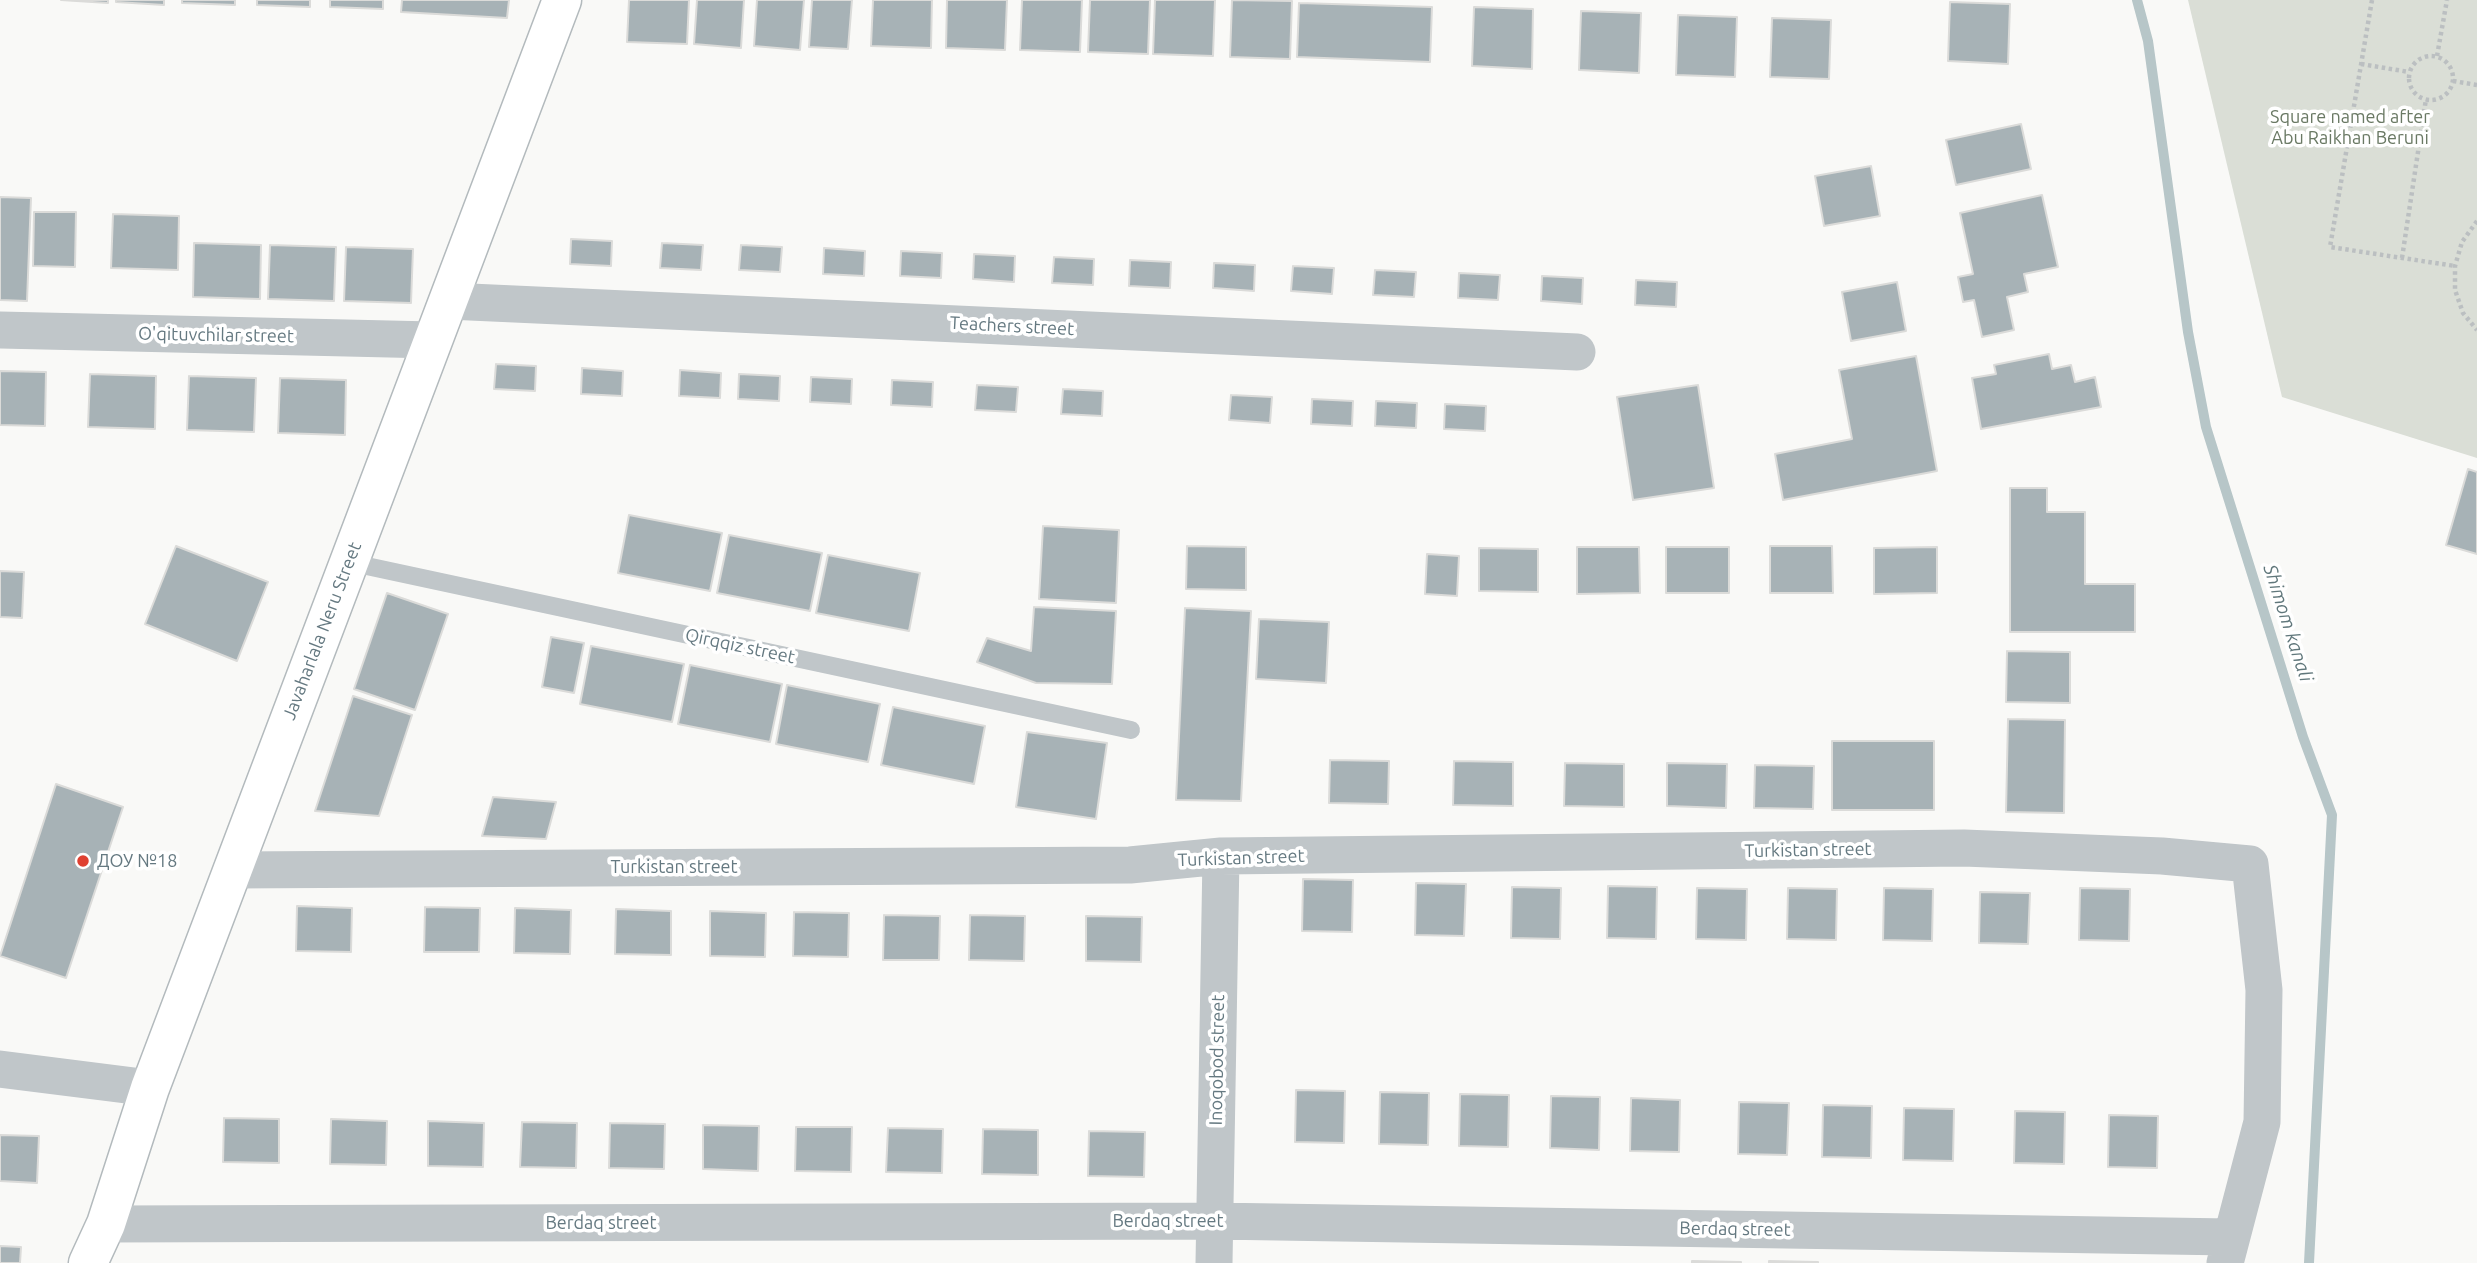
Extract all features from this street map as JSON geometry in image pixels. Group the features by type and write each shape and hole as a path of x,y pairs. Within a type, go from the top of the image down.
{"street":[{"name":"Javaharlala Neru Street","path":"88,1263 106,1224 150,1088 562,0"},
{"name":"Teachers street","path":"448,301 1577,352"},
{"name":"O'qituvchilar street","path":"0,330 433,340"},
{"name":"Turkistan street","path":"232,870 1130,865 1221,856 1964,848 2162,856 2250,864 2264,990 2262,1122 2227,1250"},
{"name":"Inoqobod street","path":"1214,1263 1221,856"},
{"path":"0,1069 150,1088"},
{"name":"Berdaq street","path":"106,1224 1213,1221 2227,1250"}],"lane":[{"name":"Qirqqiz street","path":"348,562 1131,730"}],"path":[{"path":"2372,0 2330,247 2455,266"},
{"path":"2437,56 2447,0"},
{"path":"2437,56 2449,64 2453,81 2449,92 2443,97 2426,99 2415,94 2411,88 2409,72 2422,57 2437,56"},
{"path":"2361,64 2409,72"},
{"path":"2453,81 2477,85"},
{"path":"2402,258 2426,99"},
{"path":"2477,221 2462,242 2455,266 2455,290 2463,313 2477,330"}],"green space":[{"name":"Square named after Abu Raikhan Beruni","path":"2188,0 2477,0 2477,458 2282,397"}],"building":[{"path":"61,0 108,0 108,3"},
{"path":"164,0 164,5 116,2"},
{"path":"182,0 235,0 235,5 182,3"},
{"path":"257,0 310,0 310,7 257,5"},
{"path":"330,0 383,0 383,9 330,7"},
{"path":"402,0 509,0 507,18 401,12"},
{"path":"629,0 689,0 687,44 627,42"},
{"path":"697,0 744,0 741,48 694,44"},
{"path":"757,0 804,0 800,50 754,46"},
{"path":"812,0 852,0 848,49 809,47"},
{"path":"873,0 932,0 931,48 871,46"},
{"path":"947,0 1007,0 1005,50 946,48"},
{"path":"1022,0 1082,0 1080,52 1020,50"},
{"path":"1090,0 1150,0 1148,54 1088,52"},
{"path":"1155,0 1215,0 1213,56 1153,54"},
{"path":"1232,0 1292,1 1290,59 1230,57"},
{"path":"1950,2 2010,4 2008,64 1948,61"},
{"path":"1299,3 1432,7 1430,62 1297,57"},
{"path":"1474,7 1533,9 1532,69 1472,66"},
{"path":"1581,11 1641,13 1639,73 1579,70"},
{"path":"1678,15 1737,17 1735,77 1676,75"},
{"path":"1772,18 1831,20 1829,79 1770,77"},
{"path":"2021,124 2031,169 1956,185 1946,140"},
{"path":"1871,166 1880,216 1824,226 1815,176"},
{"path":"2042,195 2058,267 2024,274 2028,292 2007,297 2014,330 1982,337 1974,300 1963,302 1958,277 1973,274 1960,213"},
{"path":"0,197 31,198 27,301 0,300"},
{"path":"34,212 76,212 75,267 33,266"},
{"path":"113,214 179,216 178,270 111,268"},
{"path":"571,239 612,241 611,266 570,264"},
{"path":"194,243 261,245 260,299 193,297"},
{"path":"662,243 703,245 701,270 660,268"},
{"path":"270,245 336,247 334,301 268,299"},
{"path":"741,245 782,247 780,272 739,270"},
{"path":"346,247 413,249 411,303 344,301"},
{"path":"824,248 865,251 864,276 823,274"},
{"path":"901,251 942,253 941,278 900,276"},
{"path":"974,254 1015,256 1014,282 973,279"},
{"path":"1054,257 1094,259 1093,285 1052,283"},
{"path":"1130,260 1171,262 1170,288 1129,286"},
{"path":"1214,263 1255,265 1254,291 1213,288"},
{"path":"1293,266 1334,268 1332,294 1291,291"},
{"path":"1375,270 1416,272 1414,297 1373,295"},
{"path":"1459,273 1500,275 1498,300 1458,298"},
{"path":"1542,276 1583,278 1582,304 1541,301"},
{"path":"1636,280 1677,282 1676,307 1635,305"},
{"path":"1897,282 1906,331 1851,341 1842,292"},
{"path":"2049,354 2052,369 2071,365 2075,382 2095,377 2101,407 1981,429 1972,378 1996,374 1994,365"},
{"path":"1916,356 1937,471 1783,500 1775,454 1852,439 1839,370"},
{"path":"496,364 536,366 535,391 494,389"},
{"path":"582,368 623,371 622,396 581,394"},
{"path":"680,370 721,373 720,398 679,396"},
{"path":"0,371 46,372 45,426 0,425"},
{"path":"90,374 156,376 155,429 88,427"},
{"path":"739,374 780,376 779,401 738,399"},
{"path":"189,376 256,378 254,432 187,430"},
{"path":"811,377 852,379 851,404 810,402"},
{"path":"280,378 346,380 345,435 278,433"},
{"path":"892,380 933,382 932,407 891,405"},
{"path":"977,385 1018,387 1016,412 975,410"},
{"path":"1698,385 1714,488 1633,500 1617,397"},
{"path":"1063,389 1103,391 1102,416 1061,414"},
{"path":"1231,395 1272,397 1270,423 1229,420"},
{"path":"1312,399 1353,401 1352,426 1311,424"},
{"path":"1376,401 1417,403 1416,428 1375,426"},
{"path":"1445,404 1486,406 1485,431 1444,429"},
{"path":"2468,469 2477,472 2477,554 2446,545"},
{"path":"2010,488 2047,488 2047,512 2085,512 2085,584 2135,584 2135,632 2010,632"},
{"path":"629,515 722,533 710,591 618,573"},
{"path":"1043,526 1119,530 1116,603 1039,599"},
{"path":"729,535 822,553 810,611 717,593"},
{"path":"176,546 268,582 237,661 145,624"},
{"path":"1187,546 1246,547 1246,590 1186,589"},
{"path":"1770,546 1832,546 1833,593 1770,593"},
{"path":"1577,547 1639,547 1640,593 1577,594"},
{"path":"1666,547 1729,547 1729,593 1666,593"},
{"path":"1937,547 1937,593 1874,594 1874,548"},
{"path":"1479,548 1538,549 1538,592 1479,591"},
{"path":"1427,554 1459,556 1457,596 1425,594"},
{"path":"828,555 920,573 909,631 816,613"},
{"path":"0,571 24,572 22,618 0,617"},
{"path":"387,593 448,614 415,710 354,689"},
{"path":"1034,607 1116,611 1112,684 1036,683 977,662 987,638 1031,651"},
{"path":"1185,608 1251,611 1241,801 1176,800"},
{"path":"1259,619 1329,622 1326,683 1256,679"},
{"path":"551,637 584,643 574,693 542,687"},
{"path":"591,646 684,664 672,722 580,704"},
{"path":"2007,651 2070,652 2070,703 2006,702"},
{"path":"690,665 782,684 770,742 678,724"},
{"path":"787,685 880,704 868,762 776,744"},
{"path":"353,696 412,715 379,816 315,811"},
{"path":"893,707 985,726 974,784 881,765"},
{"path":"2008,719 2065,720 2064,813 2006,812"},
{"path":"1027,732 1107,743 1096,819 1016,807"},
{"path":"1832,741 1934,741 1934,810 1832,810"},
{"path":"1330,760 1389,761 1388,804 1329,803"},
{"path":"1454,761 1513,762 1513,806 1453,805"},
{"path":"1565,763 1624,764 1624,807 1564,806"},
{"path":"1667,763 1727,764 1726,808 1667,806"},
{"path":"1755,765 1814,766 1813,809 1754,808"},
{"path":"56,784 123,807 66,978 0,956"},
{"path":"493,797 556,802 546,839 482,836"},
{"path":"1303,879 1353,880 1352,932 1302,931"},
{"path":"1416,883 1466,884 1464,936 1415,935"},
{"path":"1608,886 1657,887 1656,939 1607,938"},
{"path":"1512,887 1561,888 1560,939 1511,938"},
{"path":"1697,888 1747,889 1746,940 1696,939"},
{"path":"1788,888 1837,889 1836,940 1787,939"},
{"path":"1884,888 1933,889 1932,941 1883,940"},
{"path":"2080,888 2130,889 2129,941 2079,940"},
{"path":"1980,892 2030,893 2028,944 1979,943"},
{"path":"297,906 352,908 351,952 296,951"},
{"path":"425,907 480,908 479,952 424,952"},
{"path":"515,908 571,910 570,954 514,953"},
{"path":"616,909 671,911 671,955 615,954"},
{"path":"710,911 766,913 765,957 710,956"},
{"path":"794,912 849,913 848,957 793,956"},
{"path":"884,915 940,916 939,960 883,960"},
{"path":"970,915 1025,916 1024,961 969,960"},
{"path":"1086,916 1142,917 1141,962 1086,961"},
{"path":"1296,1090 1345,1091 1344,1143 1295,1142"},
{"path":"1380,1092 1429,1093 1428,1145 1379,1144"},
{"path":"1460,1094 1509,1095 1508,1147 1459,1146"},
{"path":"1551,1096 1600,1097 1599,1150 1550,1148"},
{"path":"1631,1098 1680,1100 1679,1152 1630,1151"},
{"path":"1739,1102 1789,1103 1787,1155 1738,1154"},
{"path":"1823,1105 1872,1106 1871,1158 1822,1157"},
{"path":"1904,1108 1954,1109 1953,1161 1903,1160"},
{"path":"2015,1111 2065,1112 2064,1164 2014,1163"},
{"path":"2109,1115 2158,1116 2157,1168 2108,1167"},
{"path":"224,1118 279,1119 279,1163 223,1162"},
{"path":"331,1119 387,1121 386,1165 330,1164"},
{"path":"428,1121 484,1123 483,1167 428,1166"},
{"path":"522,1122 577,1123 576,1168 520,1167"},
{"path":"610,1123 665,1124 664,1169 609,1168"},
{"path":"703,1125 759,1126 758,1171 703,1169"},
{"path":"796,1127 852,1127 851,1172 795,1171"},
{"path":"888,1128 943,1129 942,1173 886,1172"},
{"path":"983,1129 1038,1130 1038,1175 982,1174"},
{"path":"1089,1131 1145,1132 1144,1177 1088,1176"},
{"path":"0,1135 39,1136 37,1183 0,1181"},
{"path":"0,1246 21,1247 20,1263 0,1263"},
{"path":"1741,1262 1741,1263 1692,1263"},
{"path":"1818,1262 1818,1263 1769,1263"}],"waterway":[{"name":"Shimom kanali","path":"2137,0 2148,41 2188,332 2206,427 2303,737 2332,815 2309,1263"}],"place":[{"name":"ДОУ №18","path":"83,861"}]}
